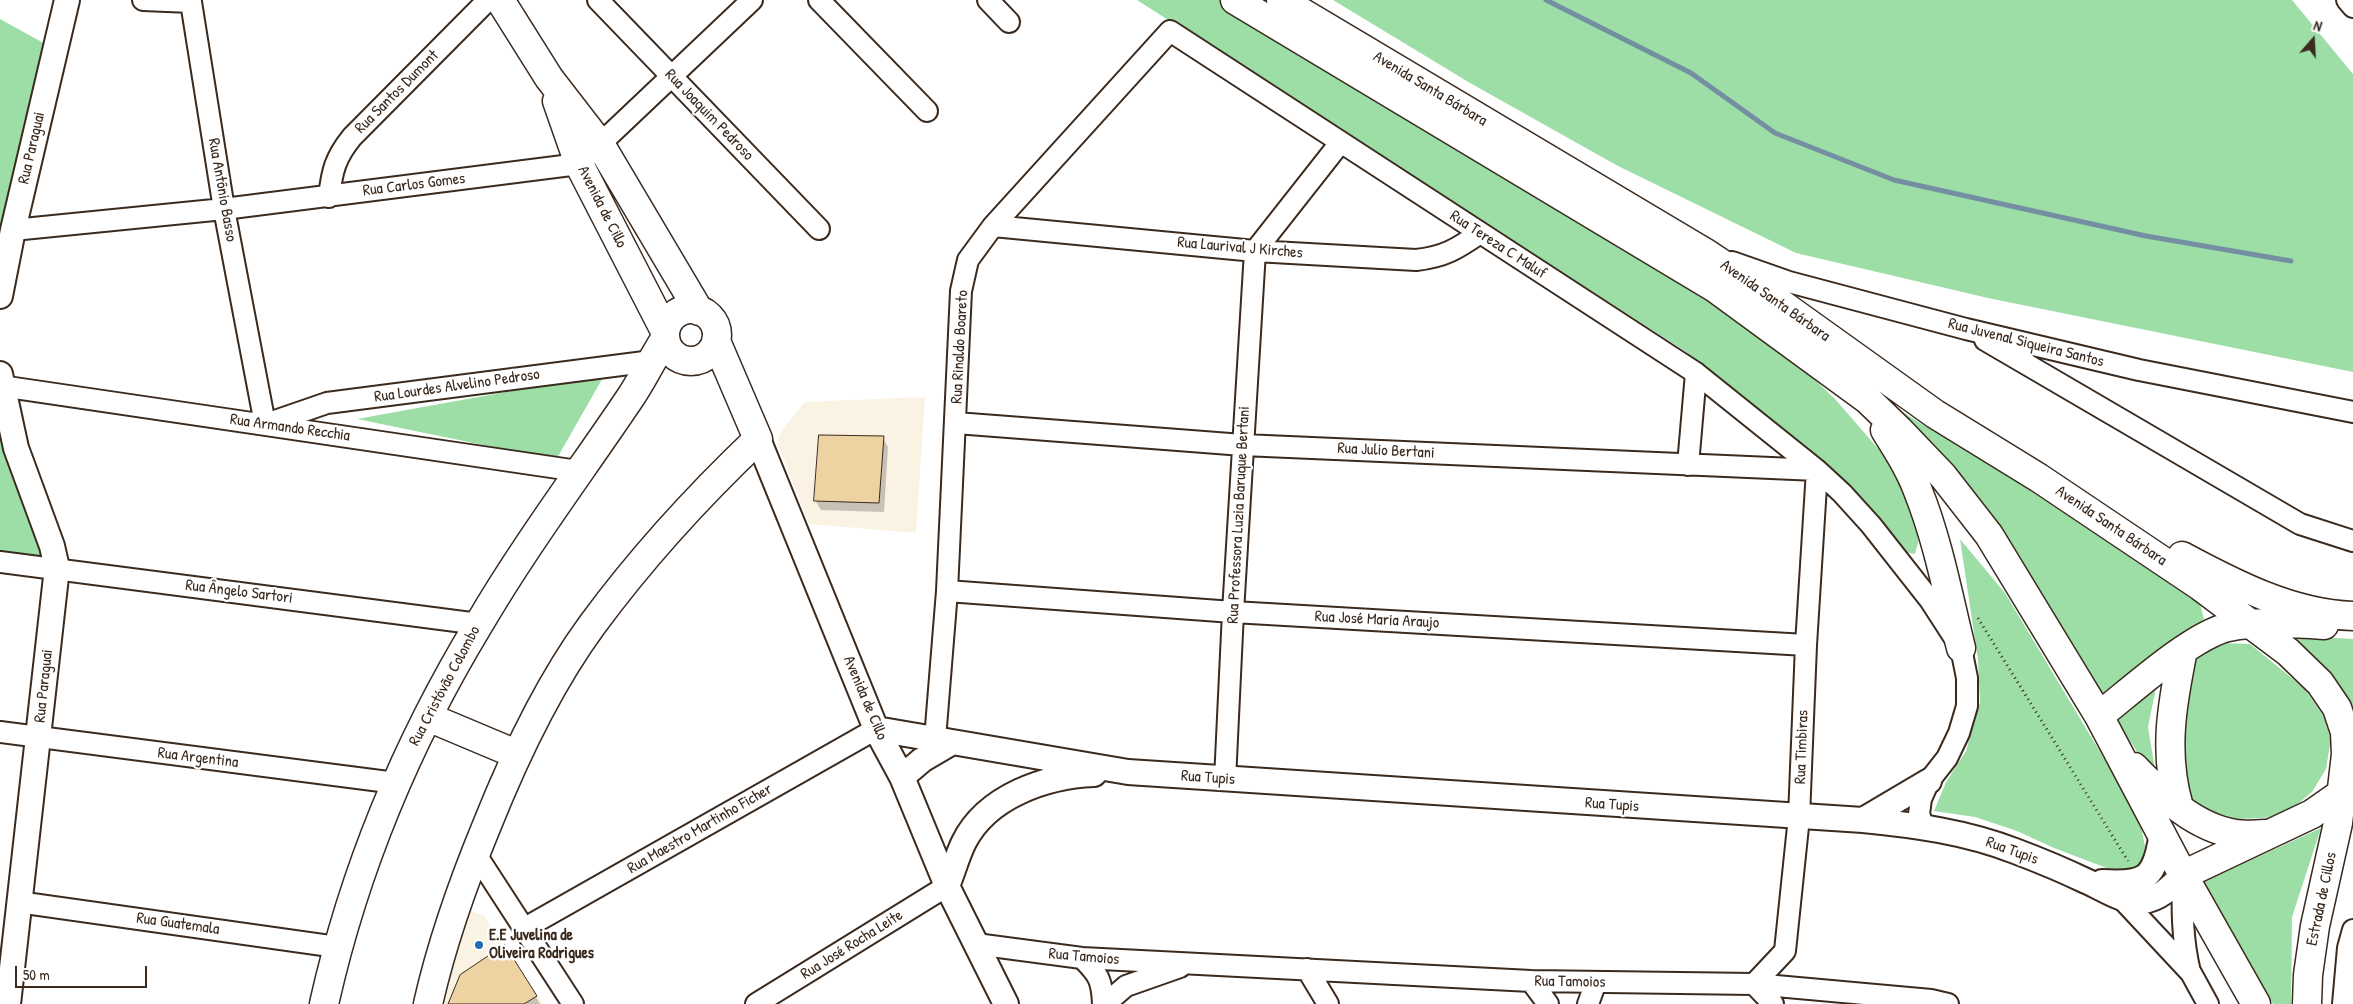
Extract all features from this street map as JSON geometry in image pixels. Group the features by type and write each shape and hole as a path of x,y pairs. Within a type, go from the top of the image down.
{"main road":[{"name":"Avenida de Cillo","path":"500,0 549,78 600,144 699,311"},
{"name":"Avenida Santa Bárbara","path":"1235,0 1715,288 1868,400 1943,476 1989,536 2099,716 2183,875"},
{"name":"Avenida Santa Bárbara","path":"1281,0 1704,252 1766,293 1935,414 2039,478 2200,586 2253,624 2288,652 2320,683 2337,708 2345,732 2348,790"},
{"name":"Avenida de Cillo","path":"549,78 580,164 670,350"},
{"path":"681,311 699,311 706,314 715,326 716,341 707,356 698,360 670,350 674,316 681,311"},
{"name":"Avenida de Cillo","path":"716,341 758,439"},
{"path":"670,350 719,375 736,387"},
{"name":"Rua Cristóvão Colombo","path":"324,1004 337,947 356,887 396,783 444,685 479,624 578,471 629,399 670,350"},
{"path":"1868,400 1908,469 1918,491 1937,552 1961,648"},
{"path":"428,1004 450,920 476,853 516,754 551,690 591,626 636,568 702,491 758,439"},
{"path":"2039,478 2201,566 2250,590 2298,608 2353,616"},
{"path":"2099,716 2183,650 2210,634 2228,627 2253,624 2353,627"},
{"path":"2179,807 2171,780 2170,748 2173,706 2183,650"},
{"path":"444,685 462,731"},
{"path":"428,717 516,754"},
{"path":"2118,750 2179,807 2202,823 2235,834 2271,834"},
{"path":"2256,1004 2183,875 2312,814 2348,790"},
{"name":"Estrada de Cillos","path":"2306,1004 2315,926 2348,790"},
{"path":"2326,884 2353,831"}],"street":[{"name":"Rua Paraguai","path":"0,296 13,230 67,0"},
{"name":"Rua Antônio Basso","path":"143,0 191,2 224,210 265,424"},
{"name":"Rua Santos Dumont","path":"329,197 332,172 339,153 352,137 488,0"},
{"name":"Rua Joaquim Pedroso","path":"598,0 819,229"},
{"path":"580,164 752,0"},
{"path":"819,0 927,111"},
{"path":"988,0 1009,22"},
{"path":"2347,0 2353,7"},
{"name":"Rua Tereza C Maluf","path":"1170,31 1696,373 1817,470 1871,525 1930,600 1961,648"},
{"name":"Rua Rinaldo Boareto","path":"943,741 947,591 961,291 968,260 993,226 1170,31"},
{"path":"1255,251 1340,143"},
{"name":"Rua Carlos Gomes","path":"13,230 224,210 580,164"},
{"name":"Rua Laurival J Kirches","path":"993,226 1255,251 1416,260 1438,257 1457,249 1480,233"},
{"name":"Rua Professora Luzia Baruque Bertani","path":"1225,780 1232,612 1255,251"},
{"name":"Rua Juvenal Siqueira Santos","path":"1704,252 1789,282 1966,329 2139,370 2353,412"},
{"path":"1966,329 2300,524 2353,541"},
{"name":"Rua Lourdes Alvelino Pedroso","path":"265,424 327,403 670,350"},
{"path":"1688,465 1696,373"},
{"name":"Rua Paraguai","path":"1,380 16,448 52,546 57,568 8,1004"},
{"name":"Rua Armando Recchia","path":"1,380 265,424 578,471"},
{"name":"Rua Julio Bertani","path":"956,423 1243,445 1817,470"},
{"name":"Avenida de Cillo","path":"758,439 876,729 902,777 948,886 1006,1004"},
{"name":"Rua Timbiras","path":"1754,984 1785,951 1799,817 1806,645 1817,470"},
{"name":"Rua Ângelo Sartori","path":"0,562 479,624"},
{"name":"Rua José Maria Araujo","path":"947,591 1232,612 1806,645"},
{"path":"1923,826 1919,814 1920,806 1929,781 1948,758 1959,733 1967,706 1967,678 1961,648"},
{"name":"Rua Tupis","path":"876,729 1128,772 1225,780 1863,820 1923,826 1968,835 2015,850 2121,898 2142,901 2155,898 2169,889 2183,875"},
{"name":"Rua Maestro Martinho Ficher","path":"525,928 876,729"},
{"name":"Rua Argentina","path":"0,732 396,783"},
{"path":"902,777 943,741"},
{"path":"1033,785 1039,777 1041,758"},
{"name":"Rua Tupis","path":"948,886 964,841 981,818 1003,800 1033,785 1074,775 1128,772"},
{"path":"1863,820 1929,781"},
{"path":"2140,881 2150,872 2156,860 2162,833"},
{"path":"476,853 573,1004"},
{"name":"Rua Tupis","path":"2183,875 2182,926 2184,948 2191,973 2208,1004"},
{"name":"Rua Tupis","path":"2086,881 2130,883 2140,881"},
{"name":"Rua José Rocha Leite","path":"756,1004 948,886"},
{"name":"Rua Tupis","path":"2121,898 2191,973"},
{"name":"Rua Guatemala","path":"18,902 337,947"},
{"path":"2343,1004 2348,948 2353,930"},
{"name":"Rua Tamoios","path":"976,944 1082,958 1307,968 1531,981 1754,984 1931,1000 1948,1004"},
{"path":"1082,958 1097,973 1102,985 1104,1004"},
{"name":"Rua Tamoios","path":"1104,1004 1126,986 1192,963"},
{"path":"1307,968 1328,1004"},
{"path":"1531,981 1548,1004"},
{"path":"1588,1004 1596,982"},
{"path":"1754,984 1773,1004"}],"path":[{"path":"1974,611 2140,881"}],"shaded area":[{"path":"925,397 916,533 809,524 779,447 778,439 781,431 805,402"},
{"name":"E.E Juvelina de Oliveira Rodrigues","path":"470,911 484,916 543,1004 441,1004 462,923"}],"green space":[{"path":"1137,0 1233,0 1603,230 1747,327 1796,362 1835,399 1901,475 1921,531 1915,554 1893,550 1824,468 1685,351"},
{"path":"1333,0 2292,0 2353,74 2353,372 1988,298 1796,253 1618,166 1470,83"},
{"path":"0,19 49,46 0,241"},
{"path":"605,374 556,460 357,419"},
{"path":"1891,405 2129,551 2200,604 2204,619 2101,697"},
{"path":"0,439 19,492 51,564 0,561"},
{"path":"1960,539 2005,593 2139,817 2145,846 2140,868 2125,875 2054,848 2017,831 1975,817 1934,811 1946,782 1966,751 1980,702 1978,660"},
{"path":"2286,635 2353,639 2353,707 2326,670"},
{"path":"2223,643 2250,644 2304,688 2324,717 2331,739 2326,769 2312,792 2282,817 2238,819 2206,810 2187,797 2178,759 2181,674 2199,654"},
{"path":"2157,683 2148,727 2156,775 2144,762 2115,719"},
{"path":"2321,828 2292,917 2291,1004 2273,1004 2203,882"}],"building":[{"path":"819,435 884,436 879,503 814,501"},
{"path":"505,945 537,996 524,1004 448,1004 460,975"}],"waterway":[{"path":"1546,0 1691,73 1775,133 1894,180 2146,236 2291,261"}],"place":[{"name":"E.E Juvelina de Oliveira Rodrigues","path":"479,945"}]}
